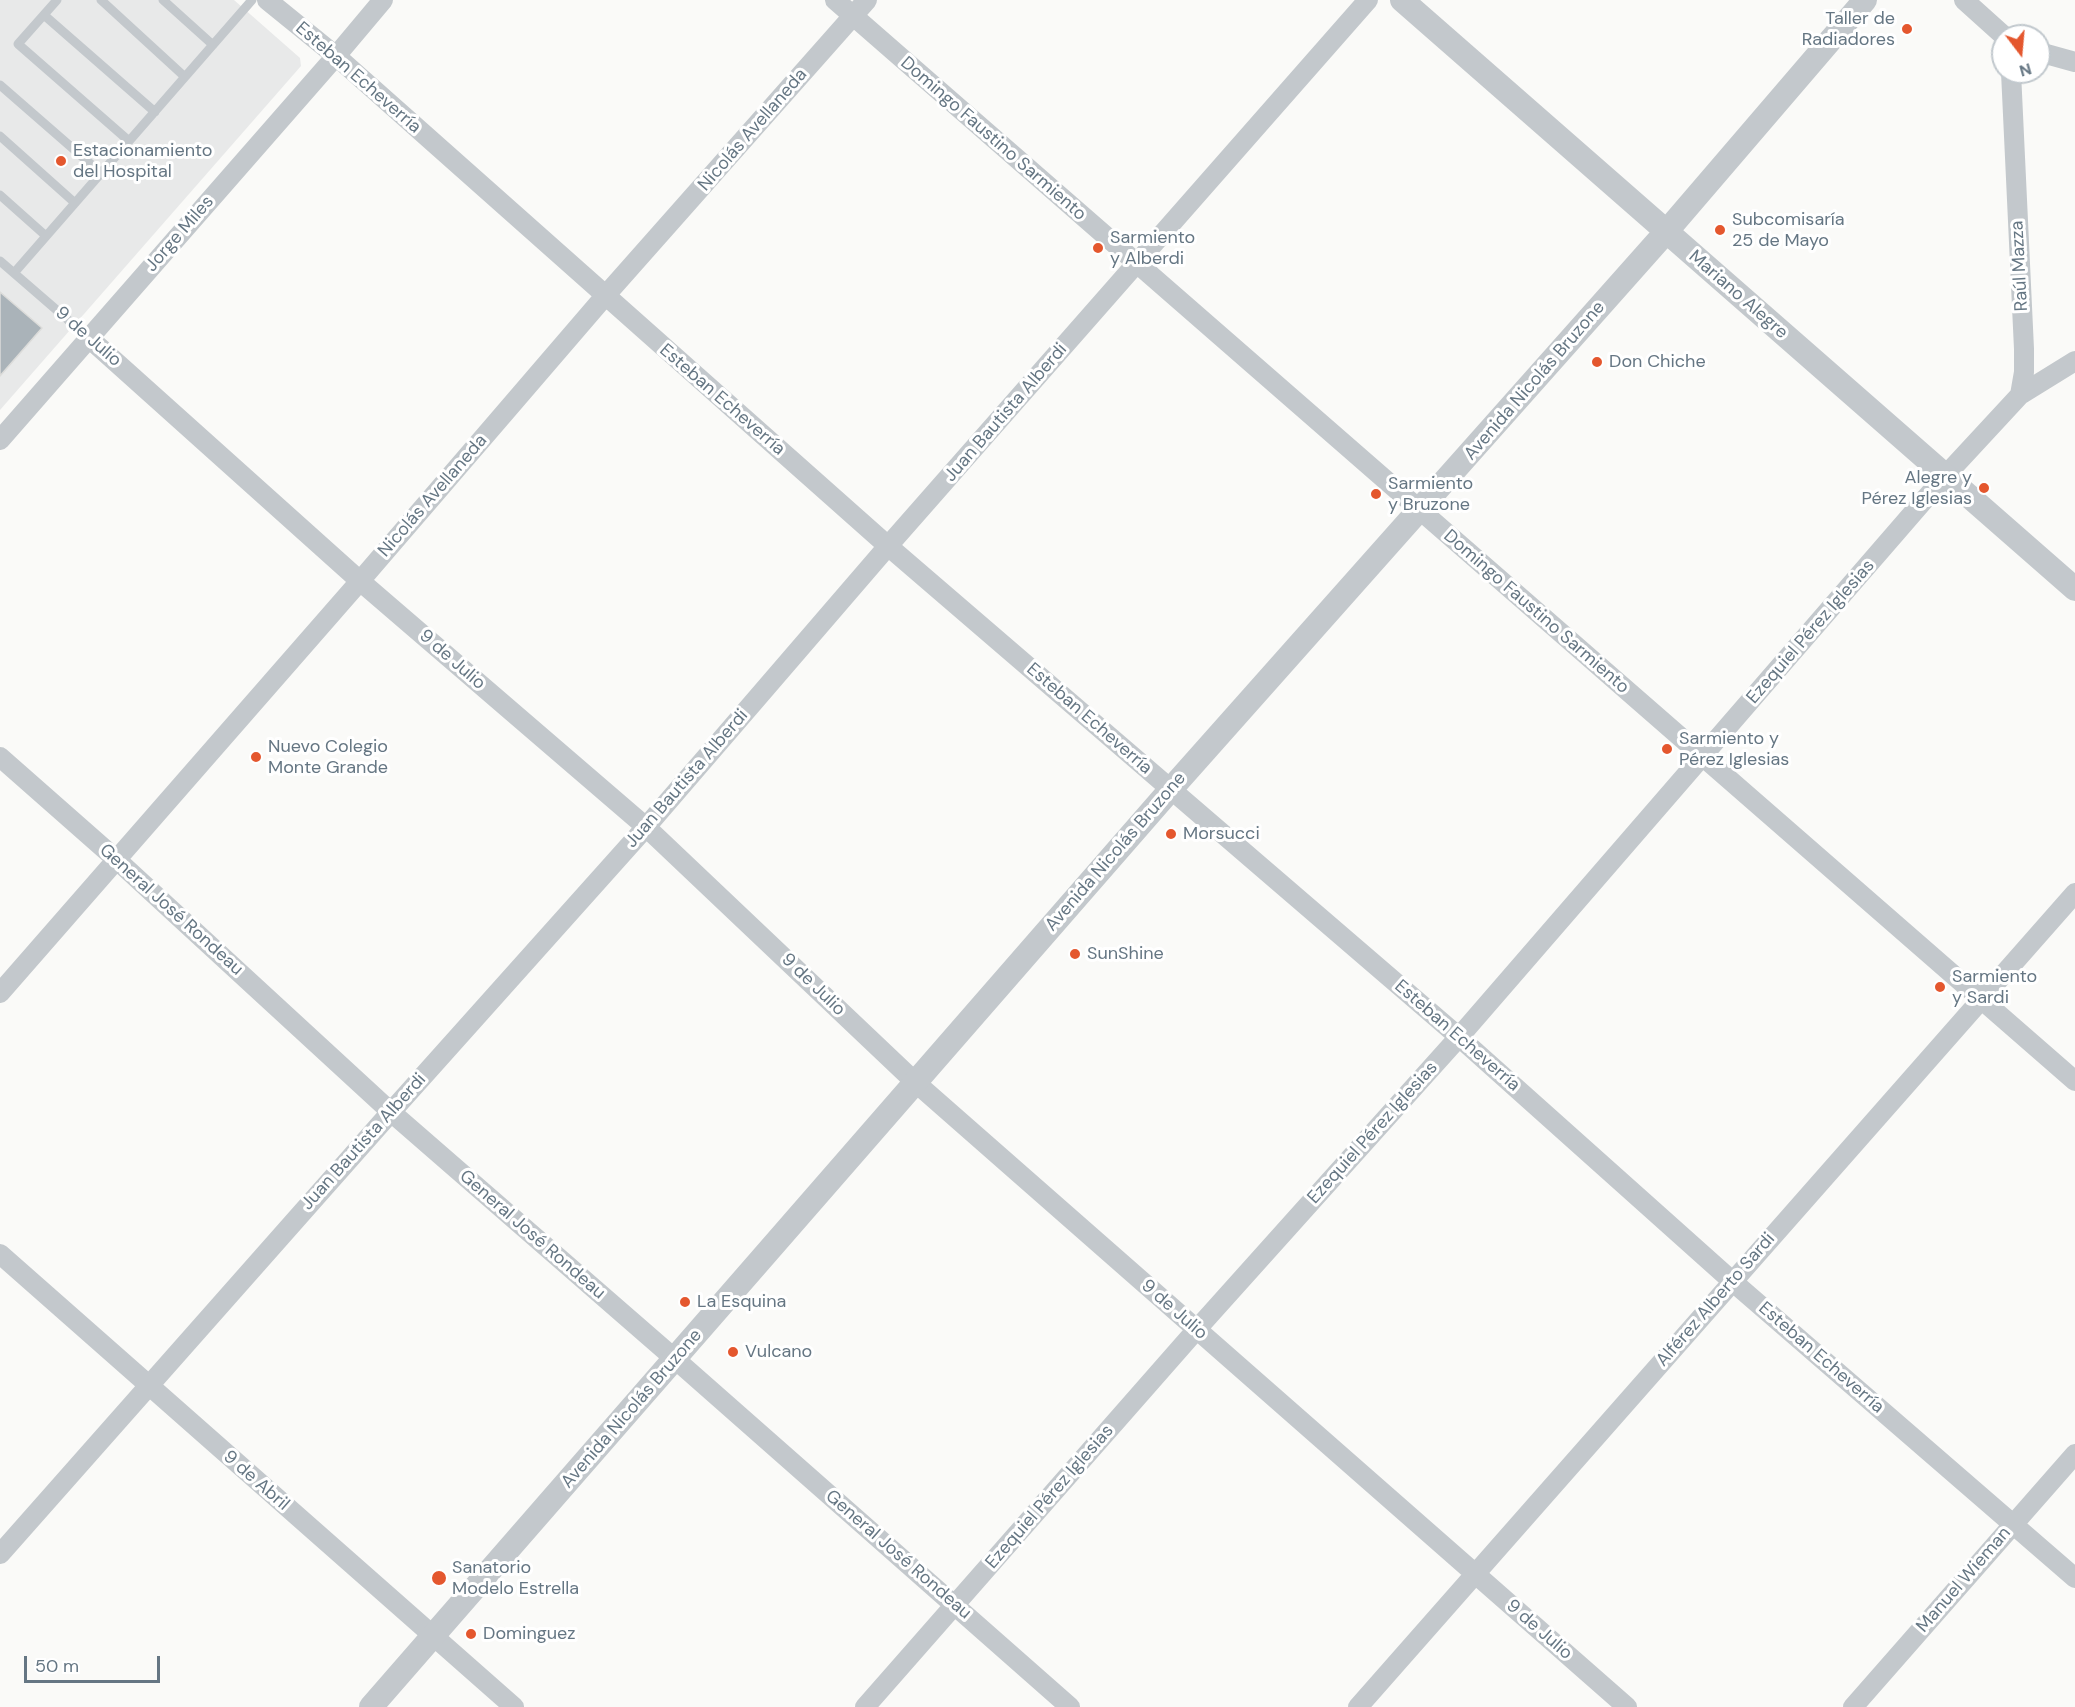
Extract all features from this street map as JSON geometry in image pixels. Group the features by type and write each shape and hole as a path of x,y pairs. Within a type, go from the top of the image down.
{"street":[{"name":"Esteban Echeverría","path":"267,0 336,56 888,546 1459,1037 1732,1281 2075,1578"},
{"name":"Jorge Miles","path":"0,440 383,0"},
{"name":"Domingo Faustino Sarmiento","path":"835,0 2075,1081"},
{"name":"Nicolás Avellaneda","path":"0,993 605,296 867,0"},
{"name":"Juan Bautista Alberdi","path":"0,1554 646,827 888,546 1368,0"},
{"name":"Mariano Alegre","path":"1402,0 2075,589"},
{"name":"Avenida Nicolás Bruzone","path":"371,1707 1171,789 1666,232 1865,0"},
{"path":"1964,0 1991,24"},
{"path":"2051,55 2075,62"},
{"name":"Raúl Mazza","path":"2012,84 2024,349 2024,372 2020,395"},
{"name":"9 de Julio","path":"89,338 360,581 646,827 915,1082 1627,1707"},
{"path":"2020,395 2075,362"},
{"name":"Ezequiel Pérez Iglesias","path":"866,1707 1197,1329 1459,1037 1945,476 2020,395"},
{"name":"General José Rondeau","path":"0,757 117,860 391,1112 1070,1707"},
{"name":"Alférez Alberto Sardi","path":"1358,1707 2075,894"},
{"name":"9 de Abril","path":"0,1254 514,1707"},
{"name":"Manuel Wieman","path":"1853,1707 2075,1454"}],"lane":[{"path":"57,0 18,44 129,141"},
{"path":"101,0 185,77"},
{"path":"164,0 213,45"},
{"path":"14,273 252,0"},
{"path":"44,15 155,112"},
{"path":"0,85 101,173"},
{"path":"0,136 75,203"},
{"path":"0,195 46,236"},
{"name":"9 de Julio","path":"0,261 89,338"}],"shaded area":[{"path":"0,0 234,0 300,58 301,66 0,410"}],"building":[{"path":"0,292 42,328 0,376"}],"place":[{"name":"Taller de Radiadores","path":"1907,29"},
{"name":"Estacionamiento del Hospital","path":"61,161"},
{"name":"Subcomisaría 25 de Mayo","path":"1720,230"},
{"name":"Sarmiento y Alberdi","path":"1098,248"},
{"name":"Don Chiche","path":"1597,362"},
{"name":"Alegre y Pérez Iglesias","path":"1984,488"},
{"name":"Sarmiento y Bruzone","path":"1376,494"},
{"name":"Sarmiento y Pérez Iglesias","path":"1667,749"},
{"name":"Nuevo Colegio Monte Grande","path":"256,757"},
{"name":"Morsucci","path":"1171,834"},
{"name":"SunShine","path":"1075,954"},
{"name":"Sarmiento y Sardi","path":"1940,987"},
{"name":"La Esquina","path":"685,1302"},
{"name":"Vulcano","path":"733,1352"},
{"name":"Sanatorio Modelo Estrella","path":"439,1578"},
{"name":"Dominguez","path":"471,1634"}]}
